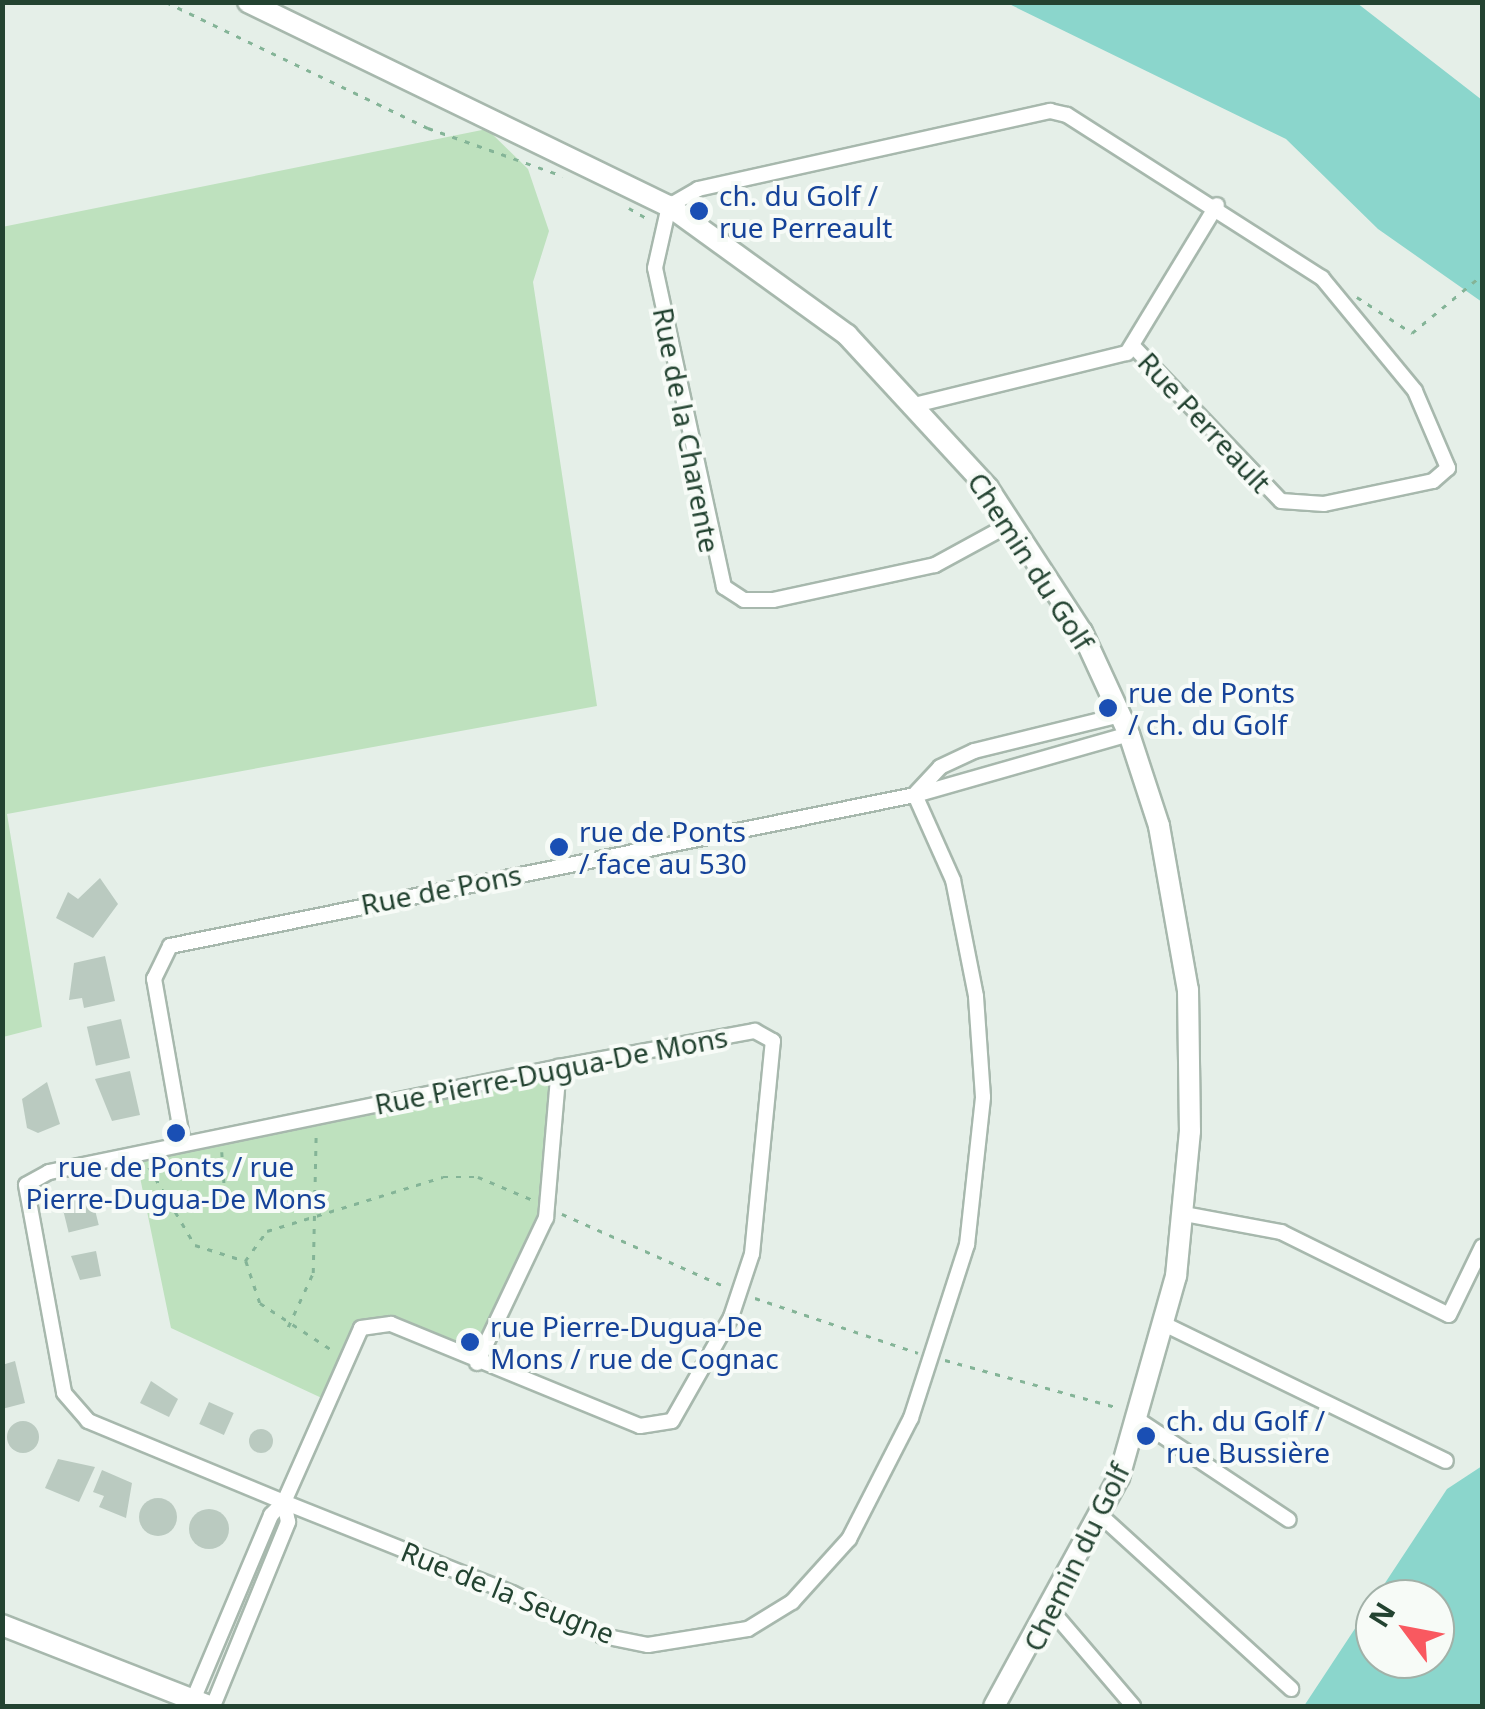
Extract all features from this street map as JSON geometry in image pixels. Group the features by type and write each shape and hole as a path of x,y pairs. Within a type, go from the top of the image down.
{"street":[{"name":"Chemin du Golf","path":"248,2 669,206 796,294 918,404 1012,523 1082,632 1125,725 1159,826 1188,990 1184,1214 1166,1325 1138,1419 1100,1514 1052,1611 994,1706"},
{"name":"Rue Perreault","path":"669,206 698,189 1050,111 1217,205 1304,262 1415,391 1444,447 1444,476 1324,504 1281,501 1134,347"},
{"name":"Rue Perreault","path":"918,404 1101,364 1134,347 1217,205"},
{"name":"Rue de la Charente","path":"669,206 655,268 724,586 744,600 773,600 936,565 1012,523"},
{"path":"914,795 940,767 974,750 1125,725"},
{"name":"Rue de Pons","path":"184,1143 154,979 170,946 914,795 1125,725"},
{"name":"Rue de la Seugne","path":"184,1143 48,1172 22,1196 68,1406 603,1636 701,1640 748,1629 822,1574 911,1418 967,1245 983,1097 966,932 914,795"},
{"name":"Rue Pierre-Dugua-De Mons","path":"184,1143 755,1031 772,1041 740,1293 679,1411 652,1429 477,1363 391,1324 362,1328 342,1356 205,1704"},
{"path":"477,1363 549,1208 559,1067"},
{"path":"1184,1214 1281,1232 1449,1315 1482,1247"},
{"path":"1166,1325 1446,1460"},
{"path":"1138,1419 1289,1520"},
{"path":"1100,1514 1291,1688"},
{"path":"1052,1611 1133,1706"},
{"path":"2,1625 205,1704"}],"path":[{"path":"1344,304 1367,300 1405,332 1429,322 1482,276"},
{"path":"288,1327 314,1274 311,1221 322,1172 314,1116"},
{"path":"219,1136 225,1194"},
{"path":"144,1152 195,1246 246,1260"},
{"path":"246,1260 267,1231 311,1221 443,1178 478,1178 740,1293 932,1357 1138,1419"},
{"path":"246,1260 260,1303 288,1327 342,1356"}],"green space":[{"path":"487,129 528,169 549,231 533,282 597,706 7,814 42,1027 3,1037 2,227"},
{"path":"559,1067 546,1218 477,1363 391,1324 361,1328 326,1400 171,1328 135,1153"}],"water":[{"path":"1007,3 1357,3 1482,100 1482,302 1378,229 1286,139"},
{"path":"1482,1466 1482,1706 1304,1706 1355,1629 1355,1679 1455,1679 1455,1579 1388,1579 1447,1489"}],"building":[{"path":"100,878 118,904 93,938 56,918 68,892 78,899"},
{"path":"105,956 115,1001 84,1008 82,998 69,1000 74,963"},
{"path":"121,1019 130,1058 96,1066 87,1027"},
{"path":"130,1071 140,1115 112,1121 95,1079"},
{"path":"47,1082 60,1124 38,1133 27,1128 22,1099"},
{"path":"91,1194 99,1225 69,1233 61,1201"},
{"path":"96,1251 101,1276 80,1280 71,1256"},
{"path":"15,1361 25,1403 2,1409 2,1365"},
{"path":"151,1381 178,1399 169,1417 140,1403"},
{"path":"209,1402 234,1413 224,1435 199,1424"},
{"path":"23,1421 34,1426 39,1437 34,1448 23,1453 12,1448 7,1437 12,1426"},
{"path":"261,1429 270,1432 270,1450 261,1453 252,1450 249,1441 252,1432"},
{"path":"58,1459 95,1467 79,1502 45,1488"},
{"path":"102,1470 132,1483 126,1518 99,1507 104,1496 93,1492"},
{"path":"158,1498 171,1504 177,1517 171,1530 158,1536 145,1530 139,1517 145,1504"},
{"path":"209,1509 223,1515 229,1529 223,1543 209,1549 195,1543 189,1529 195,1515"}],"place":[{"name":"ch. du Golf / rue Perreault","path":"699,211"},
{"name":"rue de Ponts / ch. du Golf","path":"1108,708"},
{"name":"rue de Ponts / face au 530","path":"559,847"},
{"name":"rue de Ponts / rue Pierre-Dugua-De Mons","path":"176,1133"},
{"name":"rue Pierre-Dugua-De Mons / rue de Cognac","path":"470,1342"},
{"name":"ch. du Golf / rue Bussière","path":"1146,1436"}]}
